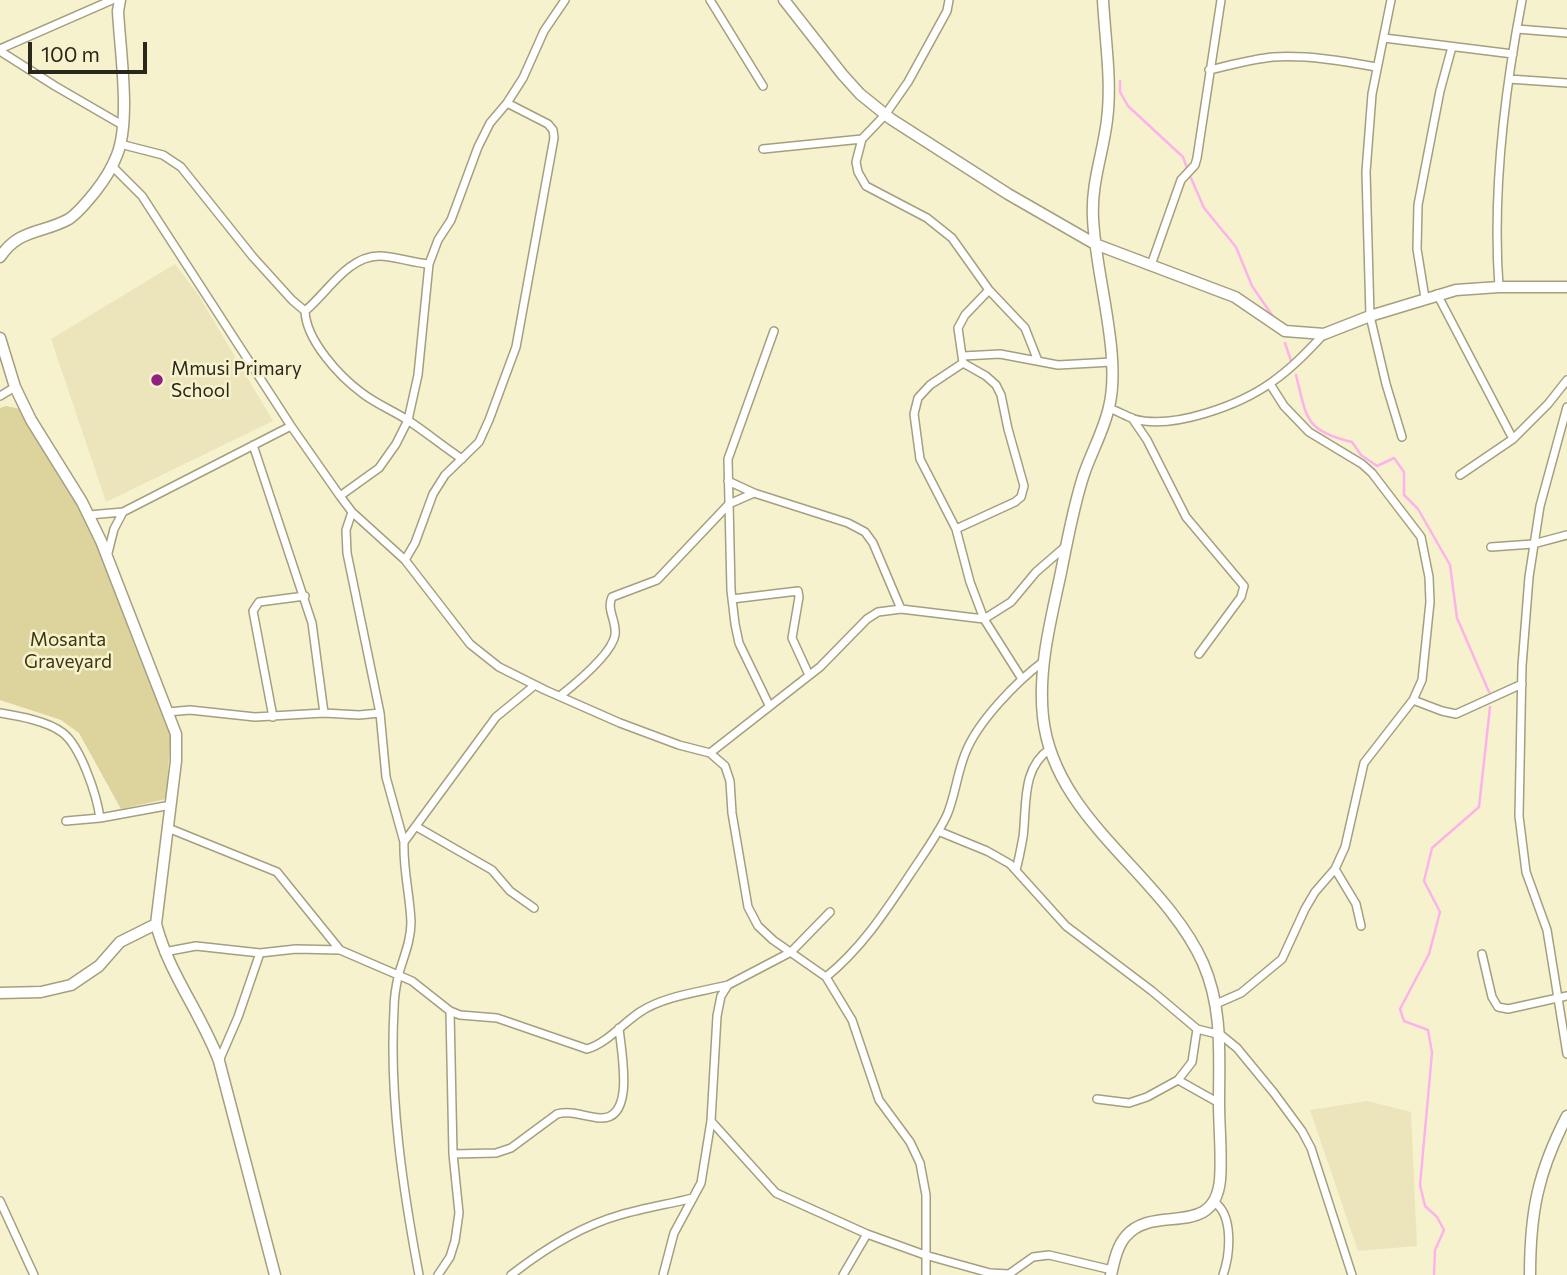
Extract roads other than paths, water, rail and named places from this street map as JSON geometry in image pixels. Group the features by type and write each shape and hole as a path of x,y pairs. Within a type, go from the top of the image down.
{"street":[{"path":"0,50 112,0"},
{"path":"0,257 12,241 75,215 112,166 124,126 118,11 120,0"},
{"path":"340,496 379,468 396,444 408,420 418,375 429,264 438,240 451,220 478,147 490,123 523,78 544,31 565,0"},
{"path":"710,0 762,86"},
{"path":"783,0 842,75 885,116 1008,194 1095,244 1235,297 1285,331 1324,334"},
{"path":"949,0 947,11 908,82 885,116 862,139 856,162 858,172 866,186 912,209 952,238 989,290 1025,328 1038,361"},
{"path":"711,1121 776,1193 867,1234 925,1255 1002,1275 1019,1269 1033,1257 1040,1256 1062,1257 1112,1273 1122,1241 1139,1225 1196,1215 1214,1202 1220,1176 1221,1035 1216,1004 1203,964 1190,941 1153,891 1078,802 1060,774 1050,749 1043,717 1044,661 1066,546 1084,475 1109,408 1112,362 1093,220 1093,181 1108,117 1108,67 1103,0"},
{"path":"1151,265 1181,180 1197,158 1221,0"},
{"path":"1391,0 1369,119 1366,172 1370,316 1402,437"},
{"path":"1499,287 1497,226 1501,151 1522,0"},
{"path":"1517,29 1567,33"},
{"path":"1384,38 1513,54"},
{"path":"1425,298 1417,249 1418,205 1440,92 1452,47"},
{"path":"0,50 124,126"},
{"path":"1209,70 1275,57 1343,60 1377,67"},
{"path":"1509,79 1567,83"},
{"path":"405,560 415,543 433,494 445,475 478,442 516,347 554,138 553,130 548,124 507,103"},
{"path":"762,149 862,139"},
{"path":"120,145 163,155 181,167 253,257 305,311 307,328 314,341 347,380 363,394 408,420 462,459"},
{"path":"112,166 142,196 291,426 352,512 405,560 482,656 535,685 620,723 679,745 710,753 725,766 730,781 732,813 748,907 758,926 773,940 826,977 852,1020 879,1100 903,1131 920,1163 926,1195 926,1275"},
{"path":"305,311 355,263 367,257 382,256 429,264"},
{"path":"1109,408 1132,418 1154,422 1198,416 1270,384 1324,334 1370,316 1437,294 1499,287 1567,287"},
{"path":"956,529 1015,502 1021,497 1024,486 1001,395 996,385 963,360 960,323 989,290"},
{"path":"1437,294 1513,439"},
{"path":"769,705 739,643 732,599 728,459 774,331"},
{"path":"0,338 15,387 31,420 89,515 176,734 171,805 156,924 164,952 210,1037 219,1061 275,1275"},
{"path":"1022,679 984,619 970,582 956,529 920,459 914,414 918,398 963,360 1000,354 1058,365 1112,362"},
{"path":"1460,475 1513,439 1548,404 1567,380"},
{"path":"1216,1004 1241,993 1282,959 1304,909 1335,869 1345,847 1364,763 1413,700 1422,680 1430,602 1428,565 1421,537 1372,473 1309,432 1284,406 1270,384"},
{"path":"0,396 15,387"},
{"path":"1567,407 1540,506 1528,577 1522,684 1520,835 1526,872 1547,930 1567,1054"},
{"path":"1132,418 1147,440 1186,517 1244,586 1241,597 1199,654"},
{"path":"89,515 123,512 291,426"},
{"path":"253,446 305,596 316,647 324,713"},
{"path":"728,481 754,493 848,523 864,532 873,543 901,609"},
{"path":"560,696 596,663 614,638 609,604 612,597 657,580 729,504 754,493"},
{"path":"107,557 114,529 123,512"},
{"path":"352,512 346,530 347,553 380,713 387,777 404,842 403,866 411,922 409,943 398,976 394,1010 397,1118 407,1205 419,1275"},
{"path":"1491,547 1533,544 1567,535"},
{"path":"710,753 820,667 867,619 878,612 901,609 984,619 1011,602 1036,572 1066,546"},
{"path":"732,599 797,591 799,597 792,638 809,675"},
{"path":"273,717 253,611 259,602 305,596"},
{"path":"826,977 858,950 938,831 947,813 972,738 1022,679 1044,661"},
{"path":"1413,700 1456,714 1522,684"},
{"path":"404,842 496,717 535,685"},
{"path":"168,712 190,710 273,717 380,713"},
{"path":"0,713 30,719 63,733 77,751 90,778 97,797 100,818"},
{"path":"1016,870 1030,777 1040,755 1050,749"},
{"path":"66,821 100,818 171,805"},
{"path":"417,827 492,870 510,891 534,908"},
{"path":"168,828 277,872 340,950"},
{"path":"938,831 987,851 1016,870 1066,926 1144,984 1197,1029 1221,1035 1237,1048 1302,1131 1318,1167 1352,1275"},
{"path":"1335,869 1351,894 1361,926"},
{"path":"164,952 196,946 260,953 296,949 340,950 412,981 450,1011 460,1015 496,1018 587,1049 596,1046 642,1010 668,1000 728,985 791,952 830,912"},
{"path":"0,993 41,992 71,985 99,965 120,942 156,924"},
{"path":"219,1061 238,1017 260,953"},
{"path":"1482,954 1492,997 1498,1007 1508,1009 1567,996"},
{"path":"663,1275 674,1233 701,1183 711,1121 717,1016 728,985"},
{"path":"438,1275 450,1256 459,1213 453,1154 450,1011"},
{"path":"453,1154 496,1153 512,1148 557,1114 565,1112 602,1119 614,1116 620,1109 624,1089 619,1028"},
{"path":"1097,1099 1129,1102 1147,1097 1178,1080 1192,1062 1197,1029"},
{"path":"1178,1080 1219,1103"},
{"path":"1530,1275 1534,1205 1548,1157 1567,1116"},
{"path":"511,1275 543,1252 589,1227 618,1215 694,1198"},
{"path":"0,1201 3,1213 34,1275"},
{"path":"1214,1202 1224,1210 1225,1217 1228,1255 1223,1275"},
{"path":"843,1275 867,1234"}],"waterway":[{"path":"1120,81 1120,92 1128,106 1183,157 1187,168"},
{"path":"1191,178 1204,208 1236,247 1252,286 1274,318"},
{"path":"1285,343 1291,361"},
{"path":"1296,375 1306,413 1317,428 1352,442 1361,455 1377,466 1394,458 1404,472 1404,495 1418,509 1450,565 1457,618 1489,692"},
{"path":"1434,1275 1435,1250 1444,1230 1437,1217 1425,1206 1420,1185 1432,1053 1428,1030 1404,1021 1400,1009 1429,954 1440,912 1424,881 1432,848 1479,807 1490,707"}],"place":[{"name":"Mmusi Primary School","path":"157,380"}],"park label":[{"name":"Mosanta Graveyard","path":"68,651"}]}
